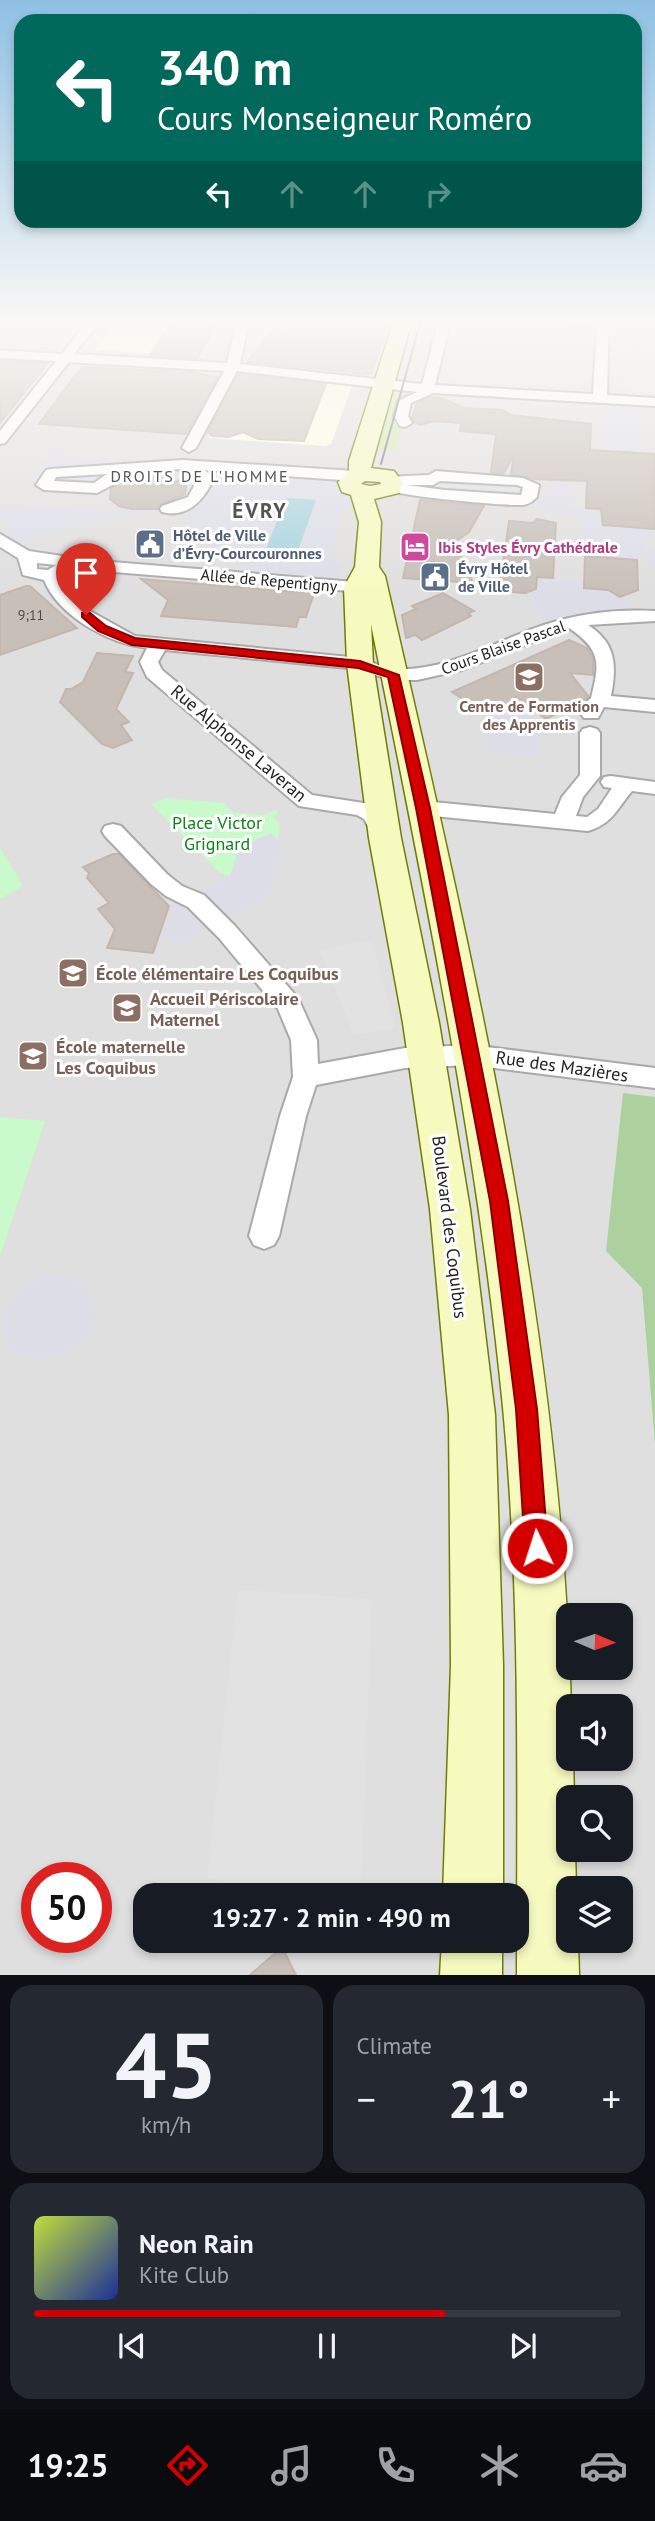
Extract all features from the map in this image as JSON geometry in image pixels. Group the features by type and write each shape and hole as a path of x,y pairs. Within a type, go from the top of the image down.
{"main road":[{"name":"Boulevard des Coquibus","path":"376,412 360,461 373,483 367,567 356,587 360,664 385,838 449,1056 499,1201 526,1409 543,1631 548,1975"},
{"name":"Boulevard des Coquibus","path":"367,567 373,576 423,808 449,1056 450,1209 472,1416 477,1665 473,1883"},
{"path":"471,1975 472,1953"}],"street":[{"path":"0,440 20,412"},
{"path":"192,443 209,412"},
{"path":"402,412 405,423"},
{"path":"168,509 196,499 206,477 182,464"},
{"path":"116,467 182,464 373,483 432,485 444,495 524,500 529,497 531,485 518,481 436,476 432,485"},
{"path":"0,539 31,559 28,568 31,572 57,571 54,587 102,629 132,641 360,664 393,675"},
{"path":"56,545 86,570"},
{"name":"Allée de Repentigny","path":"57,571 86,570 100,566 349,586"},
{"name":"Cours Blaise Pascal","path":"393,675 439,672 456,667 529,636 572,622 608,616 655,616"},
{"path":"564,821 566,805 590,776 594,716 603,687 601,645 572,622"},
{"name":"Rue Alphonse Laveran","path":"158,645 149,662 154,673 306,801 363,809 372,815 385,838"},
{"path":"594,716 655,706"},
{"path":"590,776 625,786 655,788"},
{"path":"423,808 599,822 625,786"},
{"path":"113,831 159,879 174,891 195,901 270,981 289,1005 304,1040 306,1077 293,1116 264,1236"},
{"name":"Rue des Mazières","path":"306,1077 405,1058 449,1056 655,1078"}],"shaded area":[{"path":"0,412 655,412 655,1975 0,1975"},
{"path":"197,412 219,412 205,438 184,437"},
{"path":"223,412 342,412 331,444 325,446 209,438"},
{"path":"600,412 655,412 637,413 634,418 639,420 634,427 640,428 635,435 640,436 635,444 641,445 639,449 655,454 600,451"},
{"path":"47,455 347,474 350,495 348,507 342,509 331,558 340,563 339,574 349,581 349,586 234,576 240,562 232,558 232,555 224,555 192,530 196,528 166,508 106,525 99,519 15,545 1,534 12,530 0,520 0,503 119,512 113,506 148,510 162,508 181,500 185,493 186,483 182,480 152,475 167,473 167,469 126,471 126,475 142,475 117,484 110,490 109,496 101,495 101,492 24,487 39,471 40,464"},
{"path":"550,480 572,482 570,506 601,509 604,525 655,530 655,537 643,537 646,561 580,556 582,521 528,506 549,491"},
{"path":"445,482 519,487 519,495 444,489"},
{"path":"648,549 655,549 655,567 646,566 646,561 649,560"},
{"path":"537,577 584,581 584,588 608,590 620,597 631,598 632,611 585,613 550,621 530,610 534,599 525,594 536,589"},
{"path":"586,692 591,697 541,721 538,756 476,751 487,745 490,709 539,714"},
{"path":"271,833 283,845 270,895 179,943 158,939 169,906 230,876 239,848"},
{"path":"372,940 395,1028 354,1035 319,950"},
{"path":"49,1275 62,1275 84,1284 91,1292 97,1314 87,1338 77,1348 51,1359 37,1360 14,1350 4,1335 3,1317 14,1294 24,1285"},
{"path":"238,1590 372,1599 361,1883 231,1883 207,1878"}],"green space":[{"path":"388,412 399,412 398,418 403,423 395,451 372,449 378,425"},
{"name":"Place Victor Grignard","path":"166,798 224,803 234,813 263,815 275,810 279,813 273,817 280,824 278,840 230,876 220,873 151,804"},
{"path":"0,847 23,886 0,899"},
{"path":"623,1093 655,1097 655,1444 642,1288 606,1251"},
{"path":"0,1117 45,1121 0,1256"}],"water":[{"path":"286,498 316,500 296,556 264,554"}],"building":[{"path":"0,412 9,412 0,423"},
{"path":"48,412 198,412 186,434 39,424"},
{"path":"218,412 315,412 304,441 258,439 243,432 229,437 212,436 208,432"},
{"path":"414,412 506,412 511,415 591,424 590,450 655,454 655,529 603,525 601,509 586,508 587,481 531,479 511,474 514,455 503,474 491,473 496,434 460,431 461,423 434,421 421,425 412,418"},
{"path":"167,473 167,484 187,478 185,494 161,504 158,509 131,509 119,506 110,499 111,489 126,478 126,475"},
{"path":"420,500 484,506 469,532 452,544 463,559 473,583 403,578"},
{"path":"537,519 556,523 553,578 537,577 536,589 525,593 499,591 509,521 533,523"},
{"path":"585,556 637,560 638,590 620,597 608,590 584,588"},
{"path":"141,579 314,593 306,617 299,617 296,627 161,616 168,600"},
{"path":"30,586 77,628 0,655 0,595"},
{"path":"443,593 474,611 468,613 471,616 422,640 415,635 406,638 402,615 416,609 412,606"},
{"name":"Centre de Formation des Apprentis","path":"569,640 587,648 593,658 593,675 570,673 589,697 546,719 516,697 514,711 476,708 452,692"},
{"path":"97,653 133,656 125,672 133,673 116,709 129,722 121,725 132,740 113,748 102,744 60,702 66,689 83,682"},
{"name":"École élémentaire Les Coquibus","path":"119,854 169,906 153,953 107,948 115,929 98,909 109,903 87,878 89,873 83,867"},
{"path":"275,1953 285,1953 296,1975 250,1975"}],"tram line":[{"path":"381,464 395,412"}],"place":[{"name":"Hôtel de Ville d’Évry-Courcouronnes","path":"150,544"},
{"name":"Ibis Styles Évry Cathédrale","path":"415,547"},
{"name":"Évry Hôtel de Ville","path":"435,577"},
{"name":"Centre de Formation des Apprentis","path":"529,677"},
{"name":"École élémentaire Les Coquibus","path":"73,973"},
{"name":"Accueil Périscolaire Maternel","path":"127,1008"},
{"name":"École maternelle Les Coquibus","path":"33,1056"}],"district":[{"name":"DROITS DE L'HOMME","path":"200,476"},
{"name":"ÉVRY","path":"260,510"}],"route":[{"path":"86,615 102,629 132,641 360,664 393,675 423,808 499,1201 526,1409 537,1548"}]}
